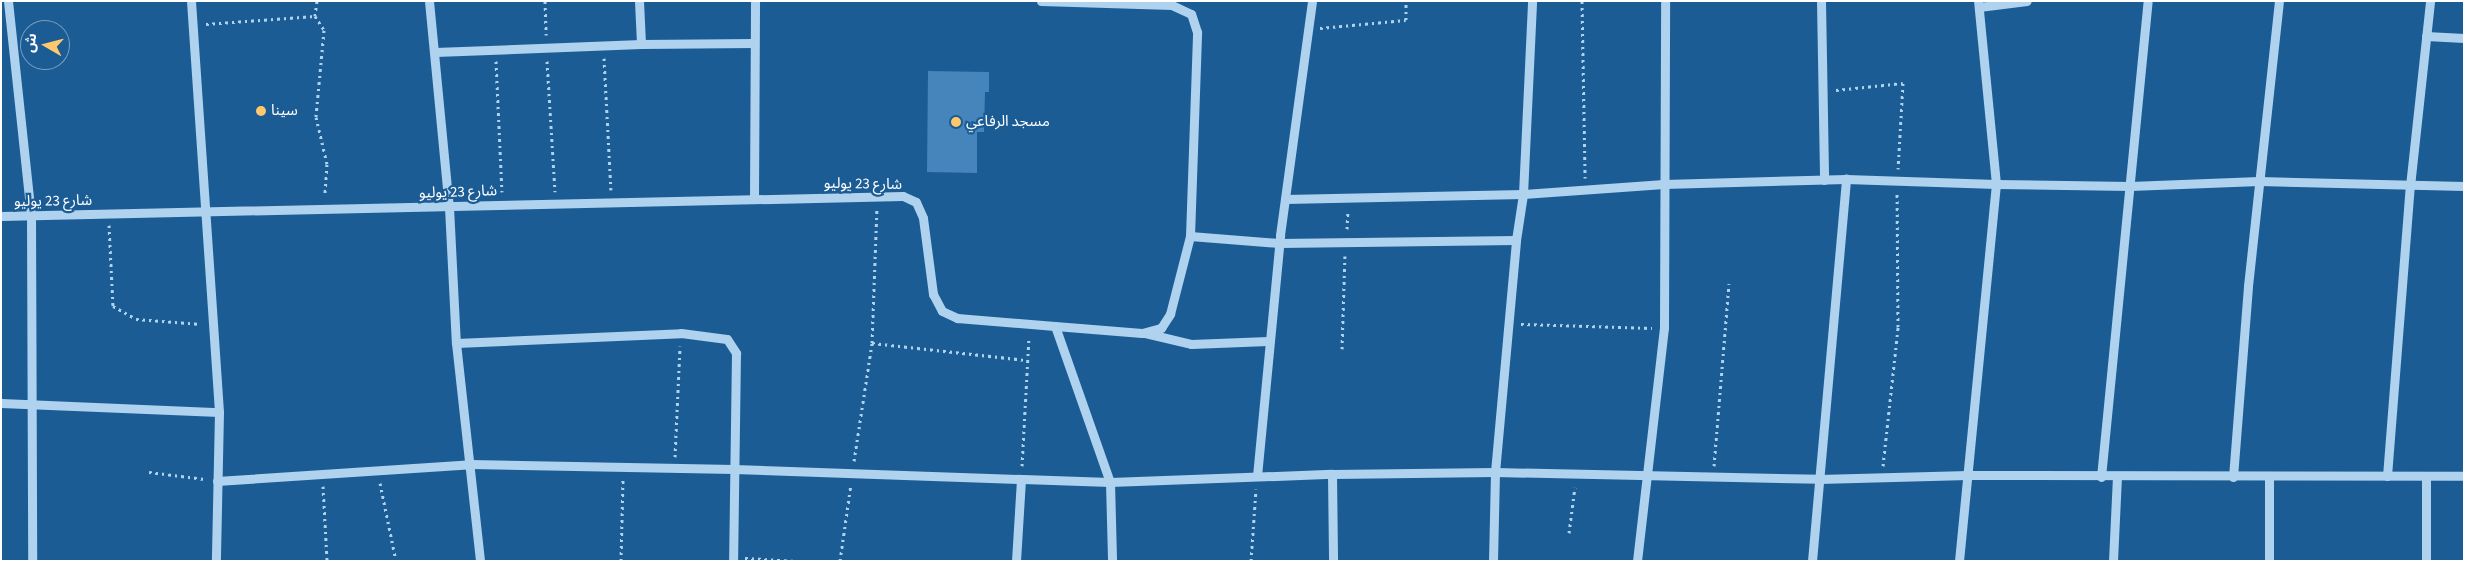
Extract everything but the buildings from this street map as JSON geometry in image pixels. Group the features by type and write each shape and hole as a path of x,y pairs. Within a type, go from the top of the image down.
{"street":[{"path":"8,1 31,215 30,403 32,561"},
{"path":"191,1 203,211 219,412 216,561"},
{"path":"429,1 449,207 456,344 480,561"},
{"path":"639,1 641,44"},
{"path":"754,199 755,1"},
{"name":"شارع 23 يوليو","path":"1,216 324,207 449,207 503,204 902,196 916,202 923,218 933,294 942,312 957,318 1142,333 1161,328 1170,314 1190,236 1198,32 1191,14 1172,5 1041,1"},
{"path":"1257,476 1268,341 1279,243 1310,29 1312,1"},
{"path":"1493,561 1495,472 1516,240 1522,194 1532,1"},
{"path":"1637,561 1664,328 1665,1"},
{"path":"1821,1 1824,180"},
{"path":"1959,561 1996,184 1978,4 2027,1"},
{"path":"2101,477 2148,1"},
{"path":"2233,477 2260,181 2280,1"},
{"path":"2387,476 2410,186 2430,1"},
{"path":"2426,36 2464,38"},
{"path":"435,52 604,45 754,43"},
{"path":"1285,199 1522,194 1664,184 1846,179 2130,186 2260,181 2464,186"},
{"path":"1812,561 1846,179"},
{"path":"1190,236 1279,243 1346,244 1516,240"},
{"path":"1055,326 1110,482 1112,561"},
{"path":"1142,333 1191,344 1268,341"},
{"path":"456,344 681,334 718,335 727,339 736,353 734,559"},
{"path":"1,403 219,412"},
{"path":"217,481 322,474 377,468 470,464 853,472 1110,482 1332,474 1495,472 1819,479 1881,479 1968,475 2101,477 2464,476"},
{"path":"1332,474 1333,561"},
{"path":"2426,476 2426,561"},
{"path":"2112,561 2117,477"},
{"path":"2269,477 2269,561"},
{"path":"1016,561 1022,479"}],"path":[{"path":"317,1 315,16 324,30 316,116 327,164 324,207"},
{"path":"545,1 556,203"},
{"path":"1310,29 1406,20 1406,1"},
{"path":"1582,1 1585,189"},
{"path":"192,26 315,16"},
{"path":"604,45 611,202"},
{"path":"495,50 503,204"},
{"path":"1822,92 1903,83 1897,180 1898,327 1881,479"},
{"path":"840,561 872,343 878,196"},
{"path":"1342,349 1346,244 1350,198"},
{"path":"109,214 112,306 136,319 213,325"},
{"path":"1713,477 1729,284"},
{"path":"1022,479 1030,324"},
{"path":"1508,324 1664,328"},
{"path":"674,467 681,334"},
{"path":"872,343 1028,360"},
{"path":"621,561 623,466"},
{"path":"377,468 396,561"},
{"path":"149,472 217,481"},
{"path":"322,474 327,561"},
{"path":"1569,533 1576,474"},
{"path":"1251,561 1257,476"},
{"path":"734,559 797,561"}],"place":[{"name":"سينا","path":"261,111"},
{"name":"مسجد الرفاعي","path":"956,122"}]}
